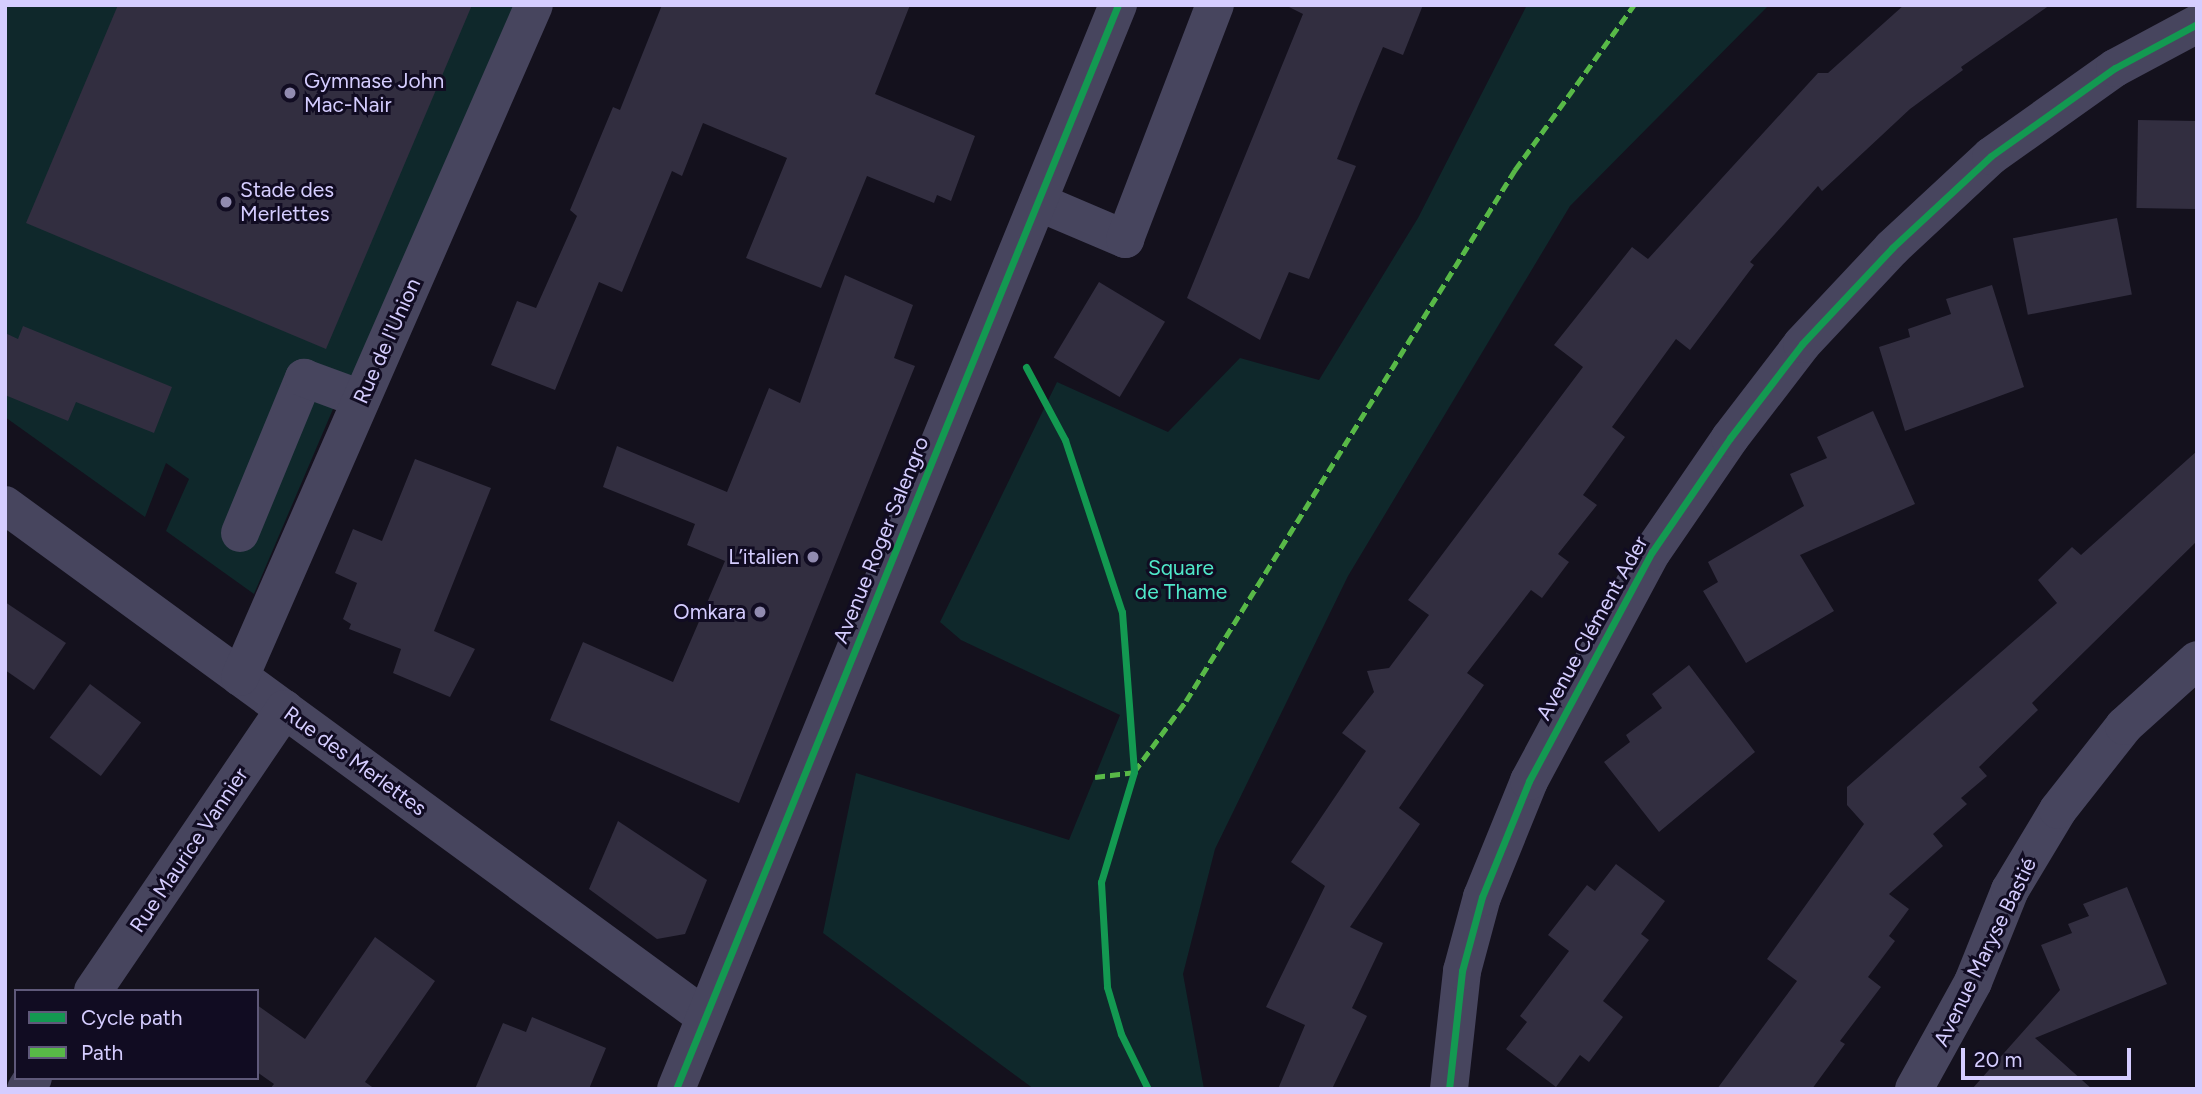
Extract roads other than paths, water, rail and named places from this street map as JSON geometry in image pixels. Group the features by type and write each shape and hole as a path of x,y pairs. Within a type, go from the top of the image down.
{"street":[{"name":"Rue de l'Union","path":"240,677 534,5"},
{"name":"Avenue Roger Salengro","path":"676,1089 1118,5"},
{"path":"1038,202 1125,239 1215,5"},
{"name":"Avenue Clément Ader","path":"1449,1089 1462,971 1482,897 1529,781 1588,664 1652,552 1731,438 1802,344 1892,248 1991,156 2115,68 2197,24"},
{"path":"240,533 304,378 361,399"},
{"name":"Rue des Merlettes","path":"5,505 705,1017"},
{"name":"Avenue Maryse Bastié","path":"1914,1089 1973,982 2010,890 2058,810 2124,726 2197,660"},
{"name":"Rue Maurice Vannier","path":"94,989 285,709"}],"place":[{"name":"Gymnase John Mac-Nair","path":"290,93"},
{"name":"Stade des Merlettes","path":"226,202"},
{"name":"L’italien","path":"813,557"},
{"name":"Omkara","path":"760,612"}],"park label":[{"name":"Square de Thame","path":"1181,580"}]}
